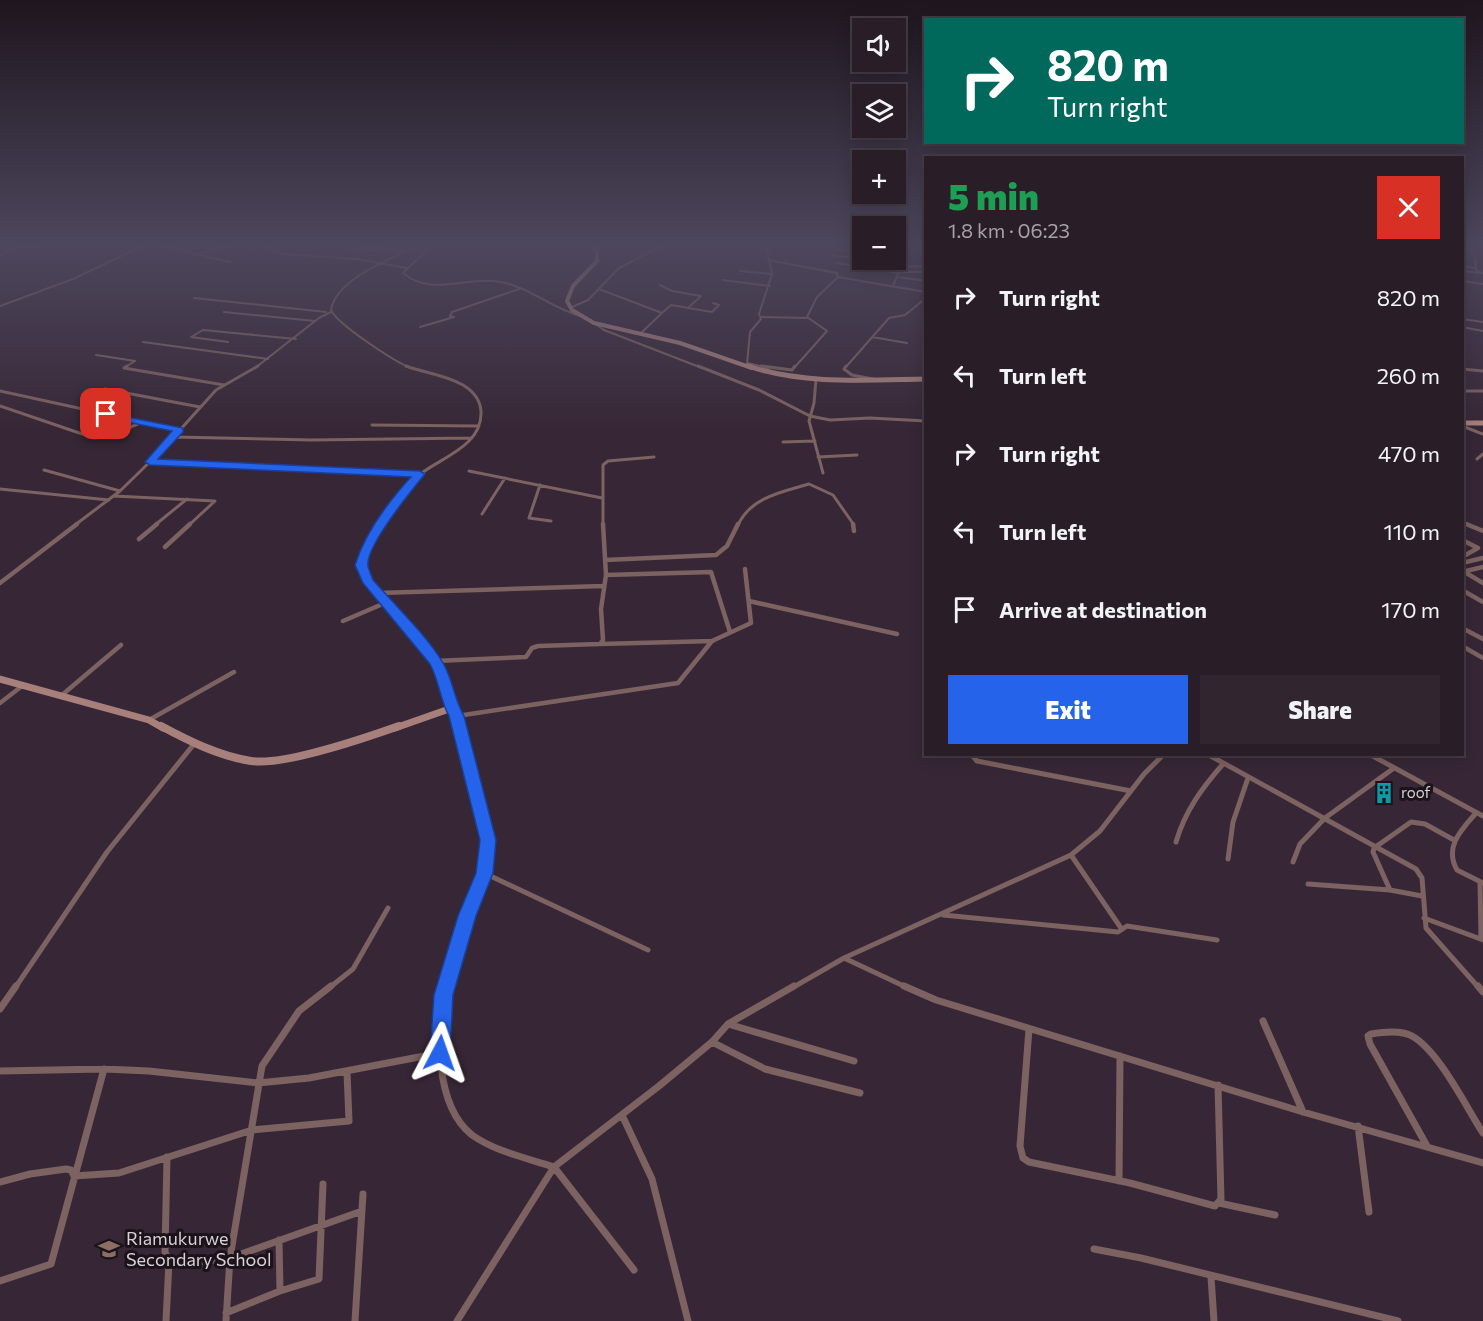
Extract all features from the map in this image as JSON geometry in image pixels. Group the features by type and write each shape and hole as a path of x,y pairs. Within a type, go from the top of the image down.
{"main road":[{"path":"570,308 594,323 681,343 768,372 816,379 924,379"},
{"path":"1464,425 1483,423"},
{"path":"0,679 19,689 149,720 194,744 245,759 278,760 382,732 452,708"}],"street":[{"path":"268,306 330,312 337,320 366,338 396,362 453,381 479,397 482,410 479,426 472,438 454,453 420,474 406,489 365,553 361,565 363,574 435,661 444,677 452,708 457,716 487,834 488,856 484,873 467,916 444,995 440,1053 451,1103 457,1119 470,1132 497,1148 554,1167 634,1270"},
{"path":"330,312 331,306"},
{"path":"420,327 454,317 450,316 452,312 471,306"},
{"path":"553,306 580,316"},
{"path":"570,308 577,306"},
{"path":"643,306 662,313"},
{"path":"640,334 670,306"},
{"path":"675,306 712,312 718,306"},
{"path":"760,317 807,318 827,331 792,370 778,370 746,364 750,332 758,325 760,317 764,306"},
{"path":"807,318 813,306"},
{"path":"878,380 852,375 844,370 889,318 904,315 916,306"},
{"path":"224,312 315,321"},
{"path":"0,584 120,491 216,390 268,359 296,339 315,321 330,312"},
{"path":"1464,319 1483,322"},
{"path":"594,323 604,330 759,390 810,416 830,420 878,418 924,421"},
{"path":"1464,327 1483,331"},
{"path":"228,342 190,337 204,330 296,339"},
{"path":"872,337 907,343"},
{"path":"142,342 268,359"},
{"path":"96,355 135,361 124,368 224,386"},
{"path":"1464,369 1483,371"},
{"path":"816,379 814,404 810,416 823,473"},
{"path":"105,389 200,407"},
{"path":"0,391 179,430"},
{"path":"1464,391 1483,391"},
{"path":"0,406 94,438 107,437 142,422"},
{"path":"372,425 479,426"},
{"path":"1464,426 1483,434"},
{"path":"173,437 312,440 472,438"},
{"path":"783,442 814,441"},
{"path":"1477,459 1483,454"},
{"path":"818,457 857,456"},
{"path":"600,644 603,640 603,586 606,575 602,498 605,463 654,457"},
{"path":"150,462 420,474"},
{"path":"44,470 120,491"},
{"path":"470,471 602,498"},
{"path":"482,514 505,478"},
{"path":"605,560 716,555 729,545 742,517 752,506 810,484 833,495 854,526 854,531"},
{"path":"540,485 529,518 551,521"},
{"path":"0,489 109,500"},
{"path":"114,496 215,501 165,547"},
{"path":"139,539 187,499"},
{"path":"1464,523 1483,531"},
{"path":"1464,541 1478,548 1464,555"},
{"path":"1464,563 1483,558"},
{"path":"1464,571 1483,567"},
{"path":"457,716 673,686 679,682 713,641 751,622 745,569"},
{"path":"606,575 711,572 729,632"},
{"path":"1464,572 1483,583"},
{"path":"0,576 8,578"},
{"path":"378,593 603,586"},
{"path":"1464,592 1483,602"},
{"path":"749,601 897,634"},
{"path":"343,621 385,603"},
{"path":"1464,629 1483,639"},
{"path":"435,661 526,657 532,648 538,646 713,641"},
{"path":"60,697 121,645"},
{"path":"1464,647 1483,658"},
{"path":"149,720 234,672"},
{"path":"0,702 19,689"},
{"path":"0,1009 107,852 194,744"},
{"path":"973,756 977,761 1131,791"},
{"path":"457,1321 554,1167 712,1042 728,1024 844,958 1071,855 1101,831 1144,774 1162,756"},
{"path":"1210,756 1416,869 1422,878 1424,918 1428,932 1483,992"},
{"path":"1374,756 1483,816"},
{"path":"1176,842 1181,823 1193,799 1223,764"},
{"path":"1293,862 1300,844 1325,818 1394,768"},
{"path":"1228,859 1233,822 1248,778"},
{"path":"1424,918 1482,939 1482,882 1462,874 1453,866 1451,848 1454,840 1476,813"},
{"path":"1390,890 1373,852 1377,846 1412,822 1425,824 1454,840"},
{"path":"1071,855 1121,928"},
{"path":"484,873 648,950"},
{"path":"1308,884 1390,890 1422,896"},
{"path":"323,1184 320,1279 280,1291 226,1317 230,1258 262,1066 299,1011 353,969 388,908"},
{"path":"939,915 1118,932 1127,926 1217,940"},
{"path":"844,958 936,1000 1303,1112 1483,1163"},
{"path":"1263,1021 1303,1112"},
{"path":"728,1024 854,1061"},
{"path":"1029,1029 1020,1146 1023,1158 1033,1163 1119,1180 1215,1206 1219,1203 1275,1215"},
{"path":"1427,1146 1370,1044 1368,1036 1371,1034 1404,1034 1418,1040 1433,1057 1483,1133"},
{"path":"712,1042 732,1056 756,1067 860,1093"},
{"path":"0,1071 105,1069 177,1073 258,1083 347,1072 440,1053"},
{"path":"1119,1180 1120,1056"},
{"path":"0,1281 49,1266 51,1263 105,1069"},
{"path":"74,1176 119,1173 252,1130 349,1122 347,1072"},
{"path":"1218,1085 1219,1203"},
{"path":"622,1115 651,1179 688,1321"},
{"path":"1358,1126 1369,1212"},
{"path":"166,1321 169,1262 165,1252 167,1157"},
{"path":"0,1182 30,1174 66,1169 71,1170 74,1176"},
{"path":"356,1321 363,1194"},
{"path":"169,1262 182,1266 230,1258 362,1211"},
{"path":"279,1240 280,1291"},
{"path":"1094,1249 1398,1321"},
{"path":"1211,1277 1214,1321"}],"place":[{"name":"roof","path":"1384,793"},
{"name":"Riamukurwe Secondary School","path":"109,1249"}],"route":[{"path":"106,414 179,430 150,462 420,474 412,481 381,525 361,565 367,580 435,661 444,677 452,708 457,716 486,827 488,856 484,873 467,916 444,995 440,1053"}]}
